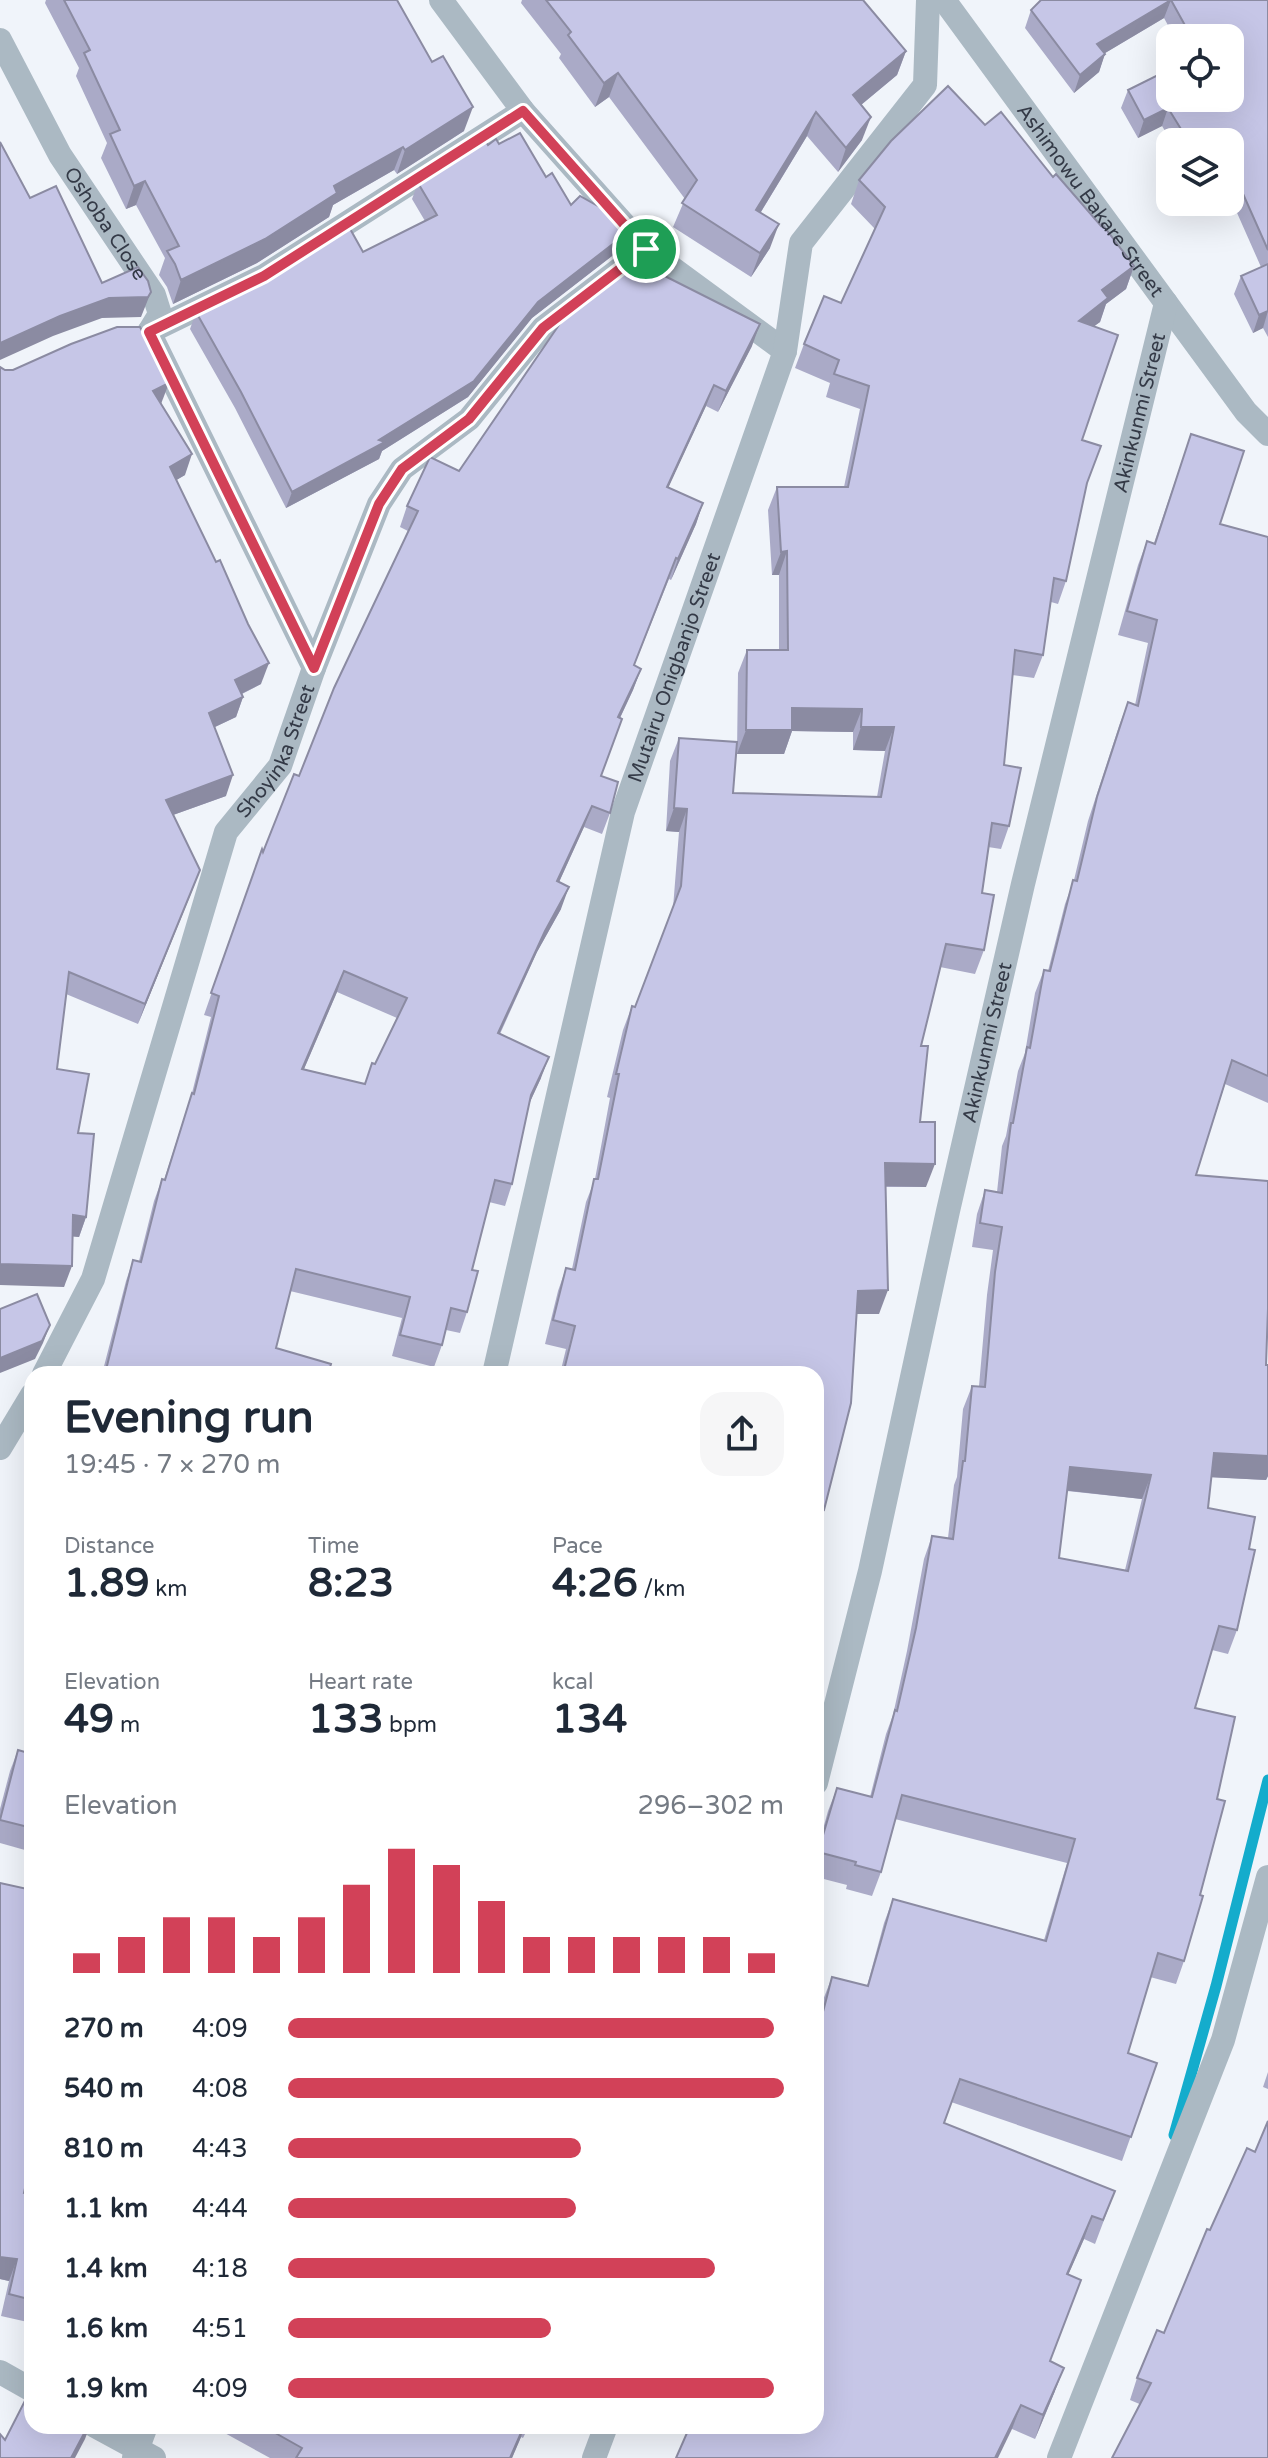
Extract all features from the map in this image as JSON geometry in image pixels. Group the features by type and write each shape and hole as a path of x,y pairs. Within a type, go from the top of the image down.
{"street":[{"path":"441,0 523,111 646,249 785,351"},
{"name":"Mutairu Onigbanjo Street","path":"496,1366 623,812 785,351 801,243 925,85 928,0"},
{"name":"Ashimowu Bakare Street","path":"944,0 1246,412 1268,434"},
{"name":"Oshoba Close","path":"0,40 60,155 154,295 160,314 149,332"},
{"path":"121,332 149,332 264,276 523,111"},
{"name":"Shoyinka Street","path":"48,1366 93,1279 226,832 280,766 314,668 379,504 402,469 469,419 543,328 646,249"},
{"name":"Akinkunmi Street","path":"824,1752 870,1571 1023,884 1166,303"},
{"path":"149,332 314,668"},
{"path":"0,1448 24,1408"},
{"path":"1059,2458 1223,2040 1268,1877"},
{"path":"0,2372 24,2386"},
{"path":"108,2434 141,2455 145,2434"},
{"path":"594,2458 603,2434"}],"building":[{"path":"64,0 397,0 432,62 443,56 473,107 405,150 403,147 334,186 337,193 265,239 181,280 167,251 179,246 145,181 134,186 110,134 120,130 84,53 90,50"},
{"path":"546,0 863,0 906,51 853,95 871,117 846,148 816,112 756,210 779,224 760,253 682,203 697,180 618,73 604,83"},
{"path":"1041,0 1171,0 1097,44 1105,54 1080,75 1031,10"},
{"path":"1171,0 1268,0 1268,250 1244,196 1244,128 1180,128 1170,112 1244,112 1244,24 1184,24"},
{"path":"1156,76 1156,112 1160,112 1144,120 1128,90"},
{"path":"948,86 985,125 1001,112 1053,177 1056,174 1102,224 1134,266 1102,290 1108,298 1079,321 1118,335 1082,440 1101,446 1087,483 1066,581 1054,578 1043,655 1015,650 1004,765 1021,768 1009,826 992,823 982,893 994,895 984,950 946,944 921,1046 928,1046 920,1122 935,1122 935,1164 885,1163 888,1290 858,1291 851,1403 824,1510 824,1366 565,1366 575,1326 553,1320 566,1268 575,1270 594,1179 598,1179 619,1074 616,1074 632,1006 635,1007 681,886 687,809 674,808 679,738 737,742 733,793 881,797 894,727 861,727 862,709 792,708 792,730 746,730 747,650 788,650 787,551 781,552 777,487 848,487 869,386 834,374 839,360 804,344 824,296 841,303 885,207 859,180 891,141"},
{"path":"520,133 546,177 552,173 571,205 580,196 619,218 626,226 618,240 538,302 474,381 379,440 385,442 292,492 196,312 278,272 349,227 363,252 437,215 418,183 485,140 488,145 496,139 499,144"},
{"path":"0,142 30,198 56,186 102,283 138,267 148,281 151,292 148,297 109,298 0,343"},
{"path":"635,261 760,324 726,391 714,385 667,487 703,503 676,558 634,665 641,669 618,717 622,719 601,776 618,782 610,813 592,806 557,881 569,887 498,1033 549,1057 531,1095 512,1184 495,1180 472,1270 478,1271 467,1312 451,1308 442,1345 400,1335 410,1297 296,1269 276,1348 330,1366 107,1366 133,1260 141,1262 162,1179 165,1180 194,1094 219,996 211,993 262,849 263,852 294,774 299,776 334,688 418,511 407,506 430,457 459,471 561,322 554,326","holes":["344,971 407,998 375,1064 372,1063 365,1084 302,1069"]},
{"path":"1268,264 1268,311 1259,315 1241,276"},
{"path":"117,327 140,327 169,383 153,391 192,454 170,467 216,562 220,560 269,663 235,680 243,697 209,713 233,775 166,800 200,870 145,1004 69,972 57,1069 89,1074 78,1133 94,1134 86,1217 73,1215 72,1266 0,1264 0,367 13,370"},
{"path":"1191,434 1244,451 1220,524 1268,537 1268,1076 1232,1060 1196,1175 1268,1181 1268,1456 1214,1453 1208,1508 1255,1517 1249,1549 1255,1550 1237,1630 1219,1626 1195,1708 1235,1717 1217,1799 1225,1801 1200,1895 1203,1896 1184,1961 1158,1953 1128,2053 1157,2063 1131,2137 960,2079 944,2123 1115,2191 1103,2220 1092,2216 1067,2274 1081,2280 1050,2361 1064,2368 1043,2415 1021,2405 995,2458 676,2458 686,2434 824,2434 824,2008 832,1977 868,1986 893,1899 1046,1941 1075,1839 902,1795 881,1872 824,1854 824,1832 837,1788 872,1797 897,1711 932,1536 953,1539 972,1386 985,1387 1002,1227 980,1223 985,1190 1002,1193 1011,1123 1027,1047 1030,1048 1044,970 1050,971 1073,880 1077,881 1097,797 1128,702 1138,706 1157,620 1127,611 1147,541 1155,544","holes":["1070,1467 1151,1475 1128,1571 1059,1558"]},
{"path":"37,1294 50,1325 42,1341 0,1358 0,1309"},
{"path":"18,1750 24,1752 24,1826 0,1820"},
{"path":"0,1883 24,1888 24,2298 9,2294 17,2259 0,2257"},
{"path":"1268,2121 1268,2458 1112,2458 1151,2383 1137,2378 1157,2330 1164,2333 1207,2229 1210,2230 1247,2148 1255,2152"},
{"path":"24,2403 24,2434 84,2434 71,2458 0,2458 0,2434 5,2440"},
{"path":"277,2434 520,2434 510,2458 296,2458 302,2448"}],"waterway":[{"path":"1174,2135 1216,1986 1268,1780"}],"route":[{"path":"523,111 646,249 543,328 469,419 402,469 379,504 314,668 149,332 264,276 523,111"}]}
